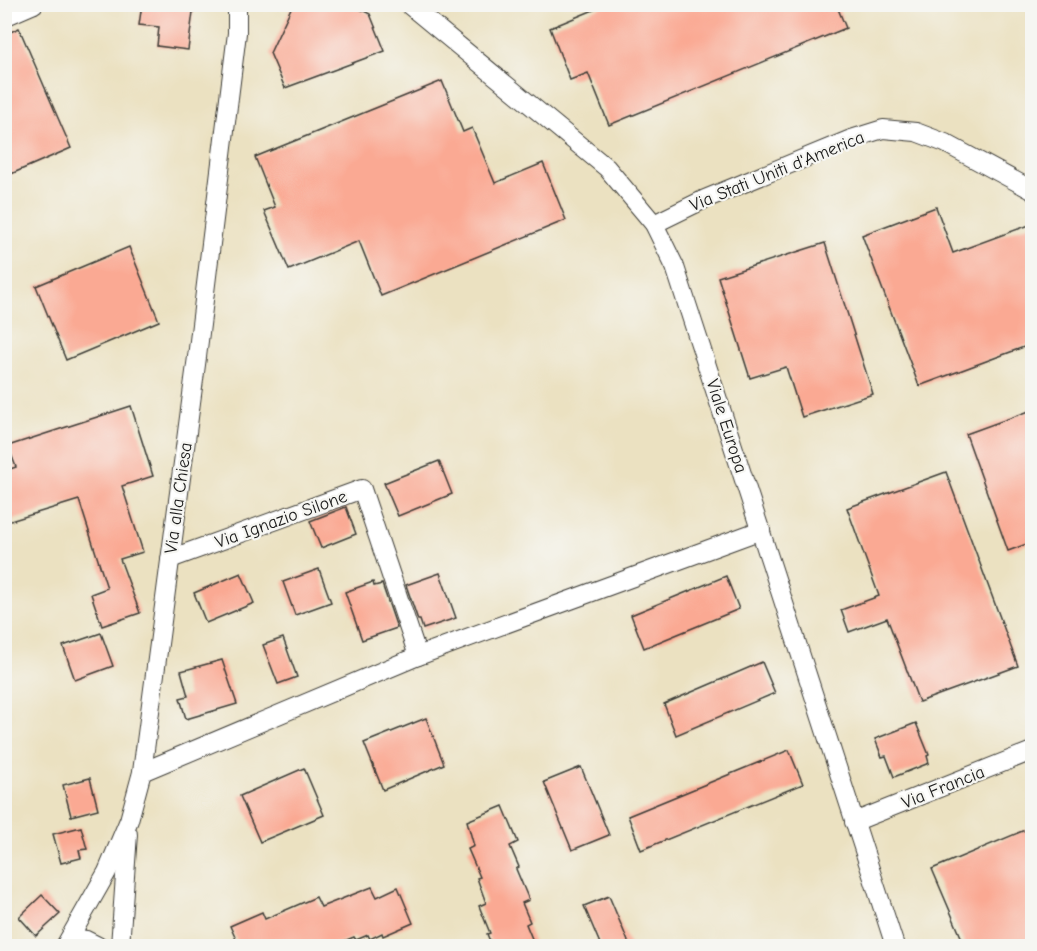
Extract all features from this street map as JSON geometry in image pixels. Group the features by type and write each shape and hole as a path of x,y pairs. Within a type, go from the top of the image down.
{"street":[{"path":"4,17 34,4"},
{"name":"Via alla Chiesa","path":"67,942 107,872 129,820 141,772 237,33 237,4"},
{"name":"Via alla Chiesa","path":"237,33 251,4"},
{"name":"Viale Europa","path":"408,4 607,168 654,224 675,267 894,946"},
{"name":"Via Stati Uniti d'America","path":"654,224 747,182 851,139 883,129 916,132 945,143 1032,190"},
{"name":"Via Ignazio Silone","path":"170,559 362,489 418,656"},
{"path":"141,772 418,656 761,530"},
{"name":"Via Francia","path":"854,822 1032,751"},
{"path":"120,946 129,820"},
{"path":"67,942 86,940 98,946"}],"building":[{"path":"142,4 194,4 188,50 157,46 159,27 139,25"},
{"path":"293,4 350,4 370,14 385,51 285,88 270,53"},
{"path":"608,4 836,4 846,28 609,125 588,73 570,80 550,28"},
{"path":"19,28 71,148 4,177 4,35"},
{"path":"442,81 463,132 472,128 495,183 543,163 566,220 381,296 359,241 289,270 264,211 275,207 255,157"},
{"path":"936,207 953,253 1032,224 1032,344 919,386 862,235"},
{"path":"825,243 873,394 802,417 786,367 750,378 718,277"},
{"path":"129,247 159,321 66,360 36,286"},
{"path":"131,406 153,476 122,486 143,552 120,559 140,613 102,626 91,594 107,588 79,500 4,523 4,471 16,467 8,446"},
{"path":"1032,410 1032,542 1008,551 966,434"},
{"path":"439,461 452,494 398,516 384,483"},
{"path":"946,472 1018,666 919,702 887,618 849,632 841,610 879,596 847,508"},
{"path":"346,507 356,534 321,548 310,521"},
{"path":"319,569 331,602 295,615 283,582"},
{"path":"241,573 254,603 206,623 194,593"},
{"path":"440,573 456,618 423,629 406,585"},
{"path":"726,576 739,609 644,648 631,615"},
{"path":"373,582 374,586 382,584 397,628 362,640 345,592"},
{"path":"101,633 113,666 75,680 63,646"},
{"path":"283,638 297,677 278,684 263,645"},
{"path":"222,660 237,704 186,719 180,698 188,696 181,671"},
{"path":"762,662 775,693 676,735 664,704"},
{"path":"426,718 444,764 383,790 364,743"},
{"path":"916,723 929,755 927,756 929,763 894,777 886,756 882,757 875,739"},
{"path":"789,750 803,784 641,850 628,816"},
{"path":"581,767 609,835 572,850 544,782"},
{"path":"304,768 324,815 260,842 240,796"},
{"path":"90,778 98,809 71,816 63,785"},
{"path":"503,806 518,842 510,846 519,867 516,869 529,900 522,903 530,922 526,924 535,946 492,946 487,934 490,933 479,906 486,903 477,878 480,877 468,849 474,846 467,821"},
{"path":"81,827 87,849 79,850 81,858 61,863 53,834"},
{"path":"1032,827 1032,946 965,946 932,869"},
{"path":"372,887 377,897 398,887 413,923 383,936 382,933 370,939 368,935 356,940 354,937 332,946 239,946 230,926 262,912 265,919 316,897 321,907"},
{"path":"42,895 60,914 36,936 19,917"},
{"path":"609,896 630,946 601,946 584,906"}]}
